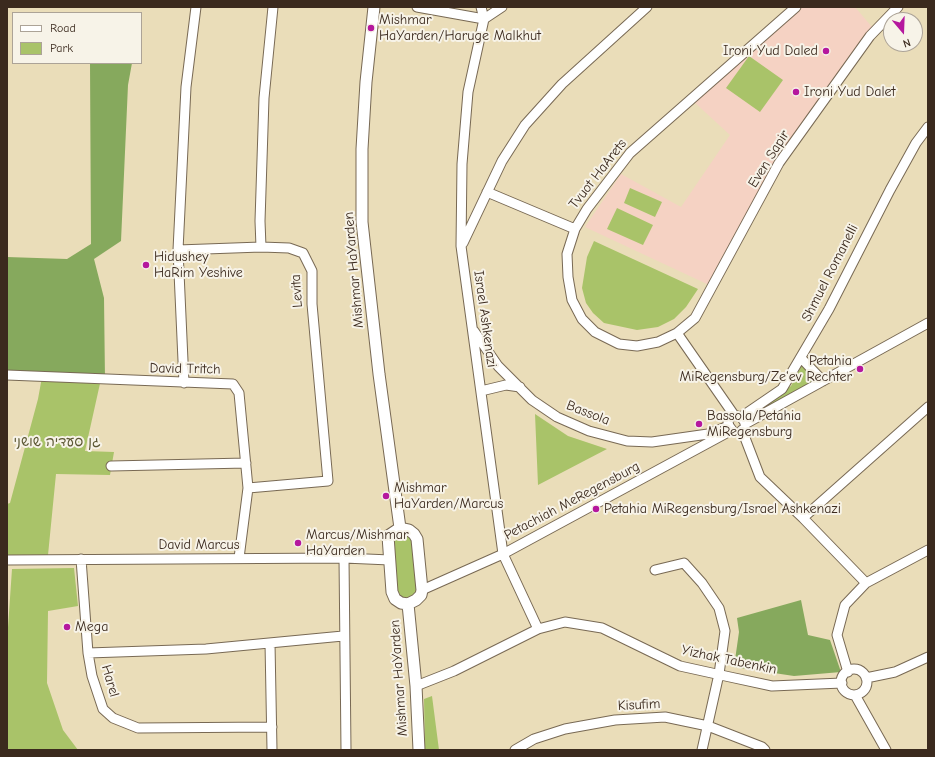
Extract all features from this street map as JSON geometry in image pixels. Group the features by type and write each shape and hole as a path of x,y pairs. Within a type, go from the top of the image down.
{"street":[{"path":"184,383 178,250 186,87 196,7"},
{"path":"261,247 260,221 264,98 273,7"},
{"name":"Mishmar HaYarden","path":"374,7 363,134 362,222 379,374 400,528"},
{"path":"417,7 484,20 502,7"},
{"name":"Israel Ashkenazi","path":"480,7 484,20 468,92 462,164 461,246 503,554 538,629"},
{"path":"461,246 502,161 525,125 573,73 647,7"},
{"name":"Tvuot HaArets","path":"677,333 658,342 637,346 620,344 595,332 582,319 572,300 566,254 575,229 587,209 630,153 796,7"},
{"name":"Even Sapir","path":"677,333 695,318 705,302 780,163 870,36 898,7"},
{"name":"Shmuel Romanelli","path":"737,424 782,389 829,310 890,190 916,143 928,127"},
{"path":"487,192 575,229"},
{"name":"Levita","path":"178,250 261,247 289,248 303,253 312,271 312,304 328,481 248,488"},
{"name":"Petachiah MeRegensburg","path":"422,590 503,554 737,424 822,381 928,323"},
{"name":"Bassola","path":"472,330 498,366 532,400 557,417 589,431 627,441 652,442 708,434 737,424"},
{"path":"677,333 737,424 760,477 803,518 866,583"},
{"path":"801,358 822,381"},
{"name":"David Tritch","path":"7,376 233,384 238,393 248,488 239,558"},
{"path":"481,391 506,385 520,387"},
{"path":"803,518 928,407"},
{"path":"111,466 246,463"},
{"path":"400,528 409,530 417,539 422,590 421,595 416,600 408,604 401,603 395,599 392,592 388,536 400,528"},
{"path":"848,672 837,635 845,605 866,583 928,550"},
{"path":"344,558 346,750"},
{"name":"David Marcus","path":"7,560 344,558 390,560"},
{"name":"Harel","path":"81,559 88,653 92,676 103,709 113,718 138,728 272,727"},
{"path":"654,570 684,563 702,583 719,608 725,631 719,674 702,750"},
{"name":"Mishmar HaYarden","path":"408,604 416,686 419,750"},
{"name":"Yizhak Tabenkin","path":"416,686 454,672 538,629 564,622 602,628 680,666 772,686 842,683"},
{"path":"88,653 206,650 344,636"},
{"path":"270,643 272,750"},
{"path":"866,678 895,672 928,657"},
{"path":"855,695 865,689 866,678 860,671 856,670 848,672 843,676 842,683 848,693 855,695 886,750"},
{"name":"Kisufim","path":"514,750 534,738 565,729 615,720 665,717 708,726 762,747 765,750"}],"shaded area":[{"path":"802,7 855,7 872,27 776,161 709,285 585,227 621,174 681,207 730,135 693,101"}],"green space":[{"path":"749,56 783,80 760,112 726,88"},
{"path":"90,64 132,64 128,85 121,241 94,259 104,298 105,380 7,375 7,257 67,259 91,244"},
{"path":"630,188 662,202 655,217 624,203"},
{"path":"617,208 653,225 643,245 607,229"},
{"path":"594,241 698,289 686,307 674,319 658,327 637,330 604,323 593,313 586,303 582,288 587,257"},
{"path":"802,365 819,381 746,421 744,417 791,386"},
{"name":"גן סעדיה שושני","path":"42,377 101,379 85,451 114,452 110,475 56,474 48,555 7,555 7,504 10,503 38,399"},
{"path":"535,414 568,436 607,449 538,485"},
{"path":"399,535 407,535 412,540 417,589 414,595 408,598 402,597 397,591 393,540"},
{"path":"74,568 78,606 48,611 47,683 63,730 78,750 7,750 7,642 12,569"},
{"path":"801,600 808,635 830,640 841,672 794,676 734,667 739,632 737,618"},
{"path":"432,696 439,750 425,750 424,699"}],"place":[{"name":"Mishmar HaYarden/Haruge Malkhut","path":"371,28"},
{"name":"Ironi Yud Daled","path":"826,51"},
{"name":"Ironi Yud Dalet","path":"796,92"},
{"name":"Hidushey HaRim Yeshive","path":"146,265"},
{"name":"Petahia MiRegensburg/Ze'ev Rechter","path":"860,369"},
{"name":"Bassola/Petahia MiRegensburg","path":"699,424"},
{"name":"Mishmar HaYarden/Marcus","path":"386,496"},
{"name":"Petahia MiRegensburg/Israel Ashkenazi","path":"596,509"},
{"name":"Marcus/Mishmar HaYarden","path":"298,543"},
{"name":"Mega","path":"67,627"}]}
